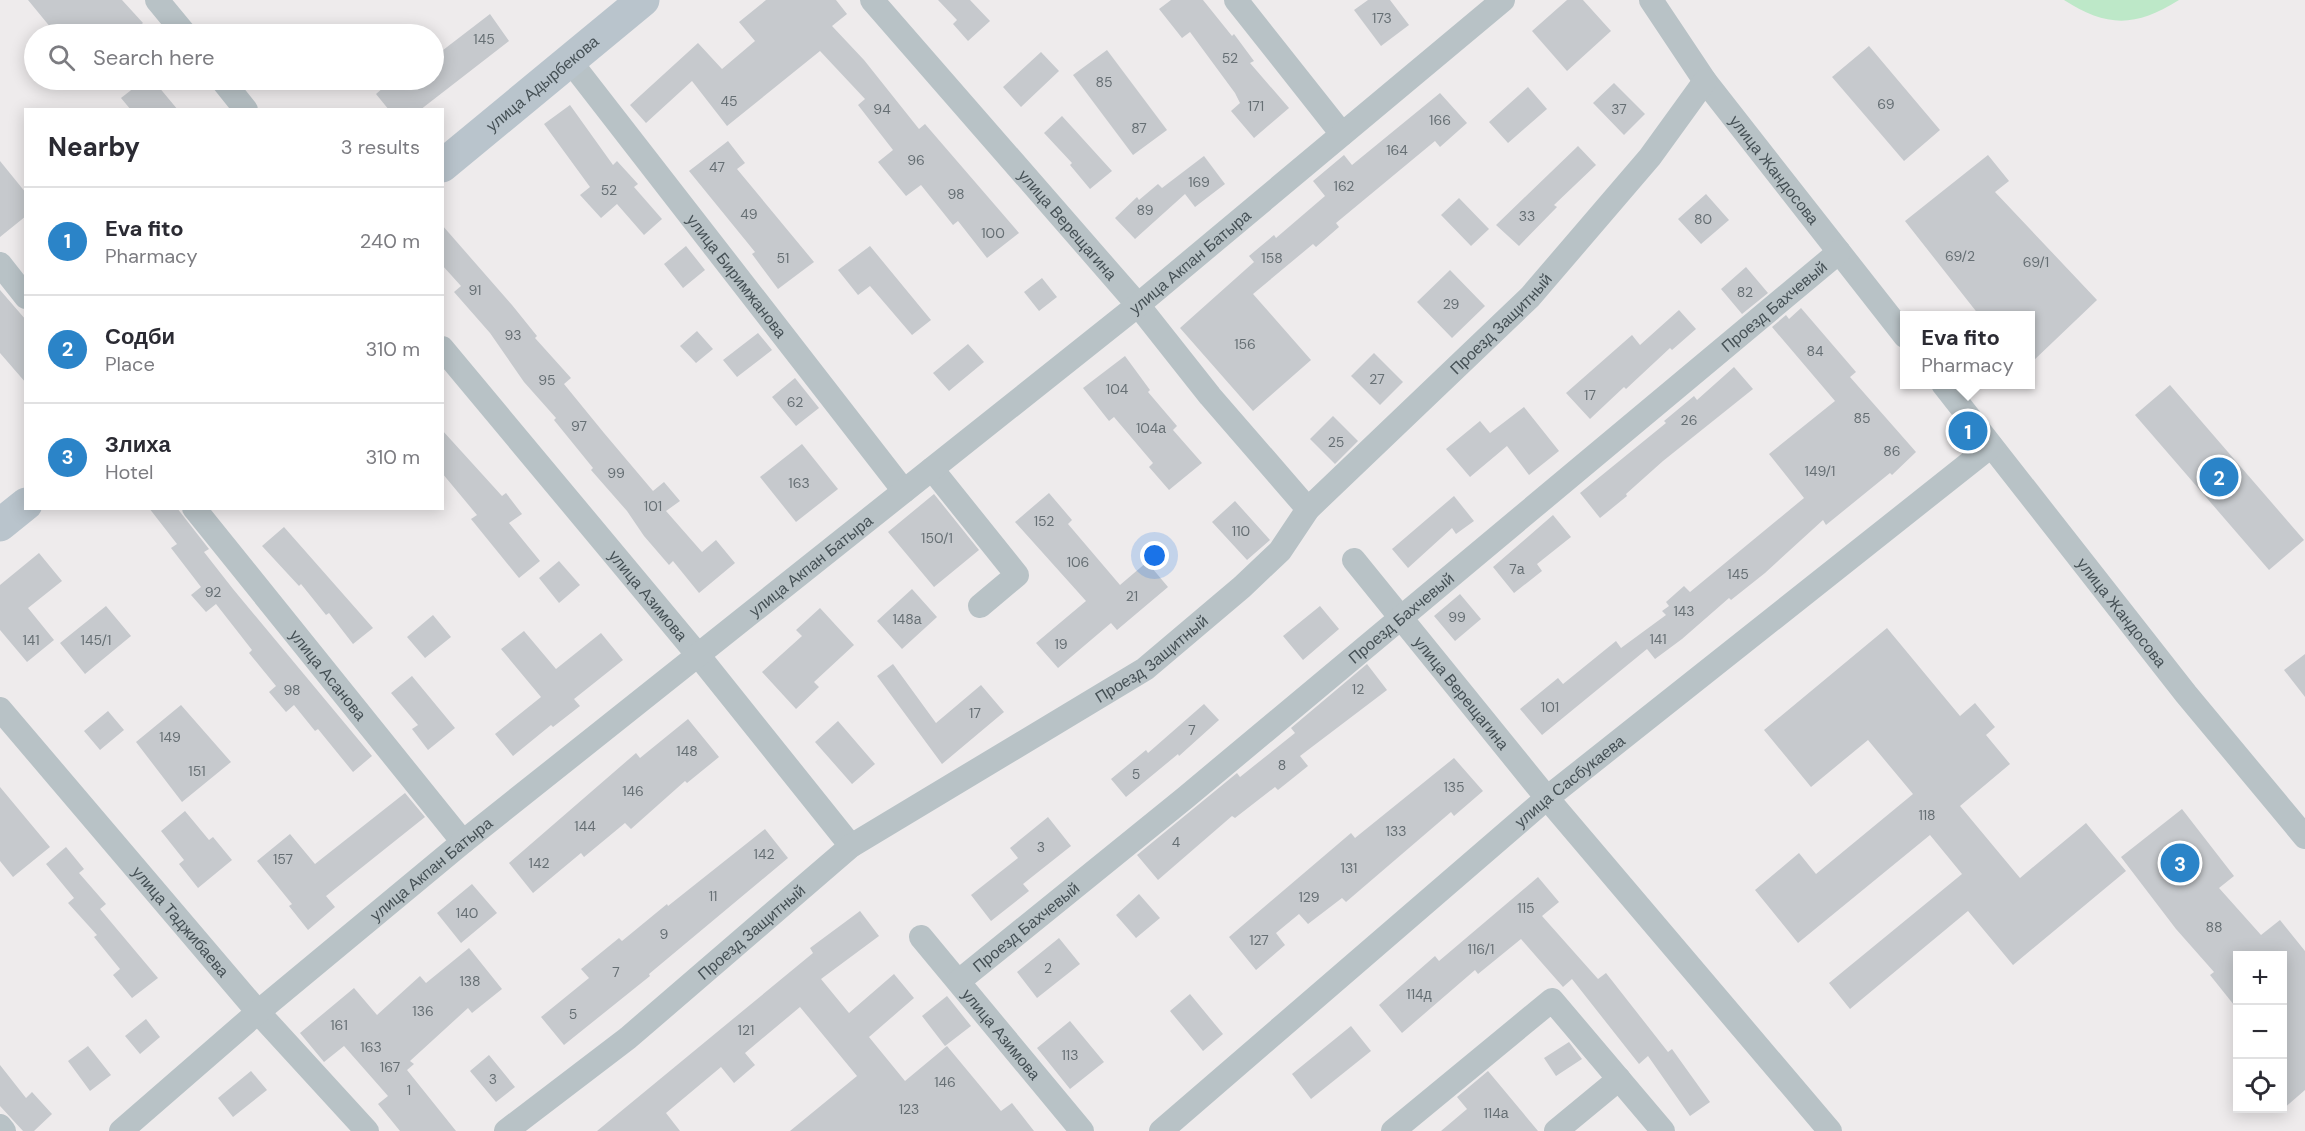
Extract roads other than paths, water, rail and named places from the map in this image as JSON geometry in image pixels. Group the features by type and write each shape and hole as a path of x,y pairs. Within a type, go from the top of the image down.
{"main road":[{"name":"улица Адырбекова","path":"444,164 643,0"},
{"path":"0,525 24,506"}],"street":[{"path":"157,0 177,24"},
{"name":"улица Верещагина","path":"872,0 1138,305 1210,396 1308,509"},
{"path":"1236,0 1342,134"},
{"name":"улица Акпан Батыра","path":"121,1131 258,1012 464,842 1138,305 1503,0"},
{"name":"улица Жандосова","path":"1651,0 1705,81 1900,330"},
{"name":"улица Биримжанова","path":"570,61 904,491"},
{"name":"Проезд Защитный","path":"506,1131 628,1038 851,846 1031,735 1145,669 1242,587 1280,550 1308,509 1530,297 1650,158 1705,81"},
{"path":"230,90 244,108"},
{"name":"Проезд Бахчевый","path":"959,981 1185,798 1398,617 1592,460 1839,252"},
{"path":"0,264 24,294"},
{"name":"улица Азимова","path":"444,350 698,655 851,846"},
{"name":"улица Жандосова","path":"1947,389 2186,694 2305,837"},
{"name":"улица Сасбукаева","path":"1161,1131 1547,798 1991,446"},
{"path":"932,469 1017,575 980,606"},
{"name":"улица Асанова","path":"196,510 464,842"},
{"name":"улица Верещагина","path":"1354,560 1547,798 1830,1131"},
{"name":"улица Таджибаева","path":"0,709 258,1012 367,1131"},
{"name":"улица Азимова","path":"921,937 1082,1131"},
{"path":"1393,1131 1552,1000 1663,1131"},
{"path":"1556,1131 1619,1079"},
{"path":"0,1126 4,1131"}],"place":[{"name":"Eva fito","path":"1968,431"},
{"name":"Содби","path":"2219,477"},
{"name":"Злиха","path":"2180,863"}]}
